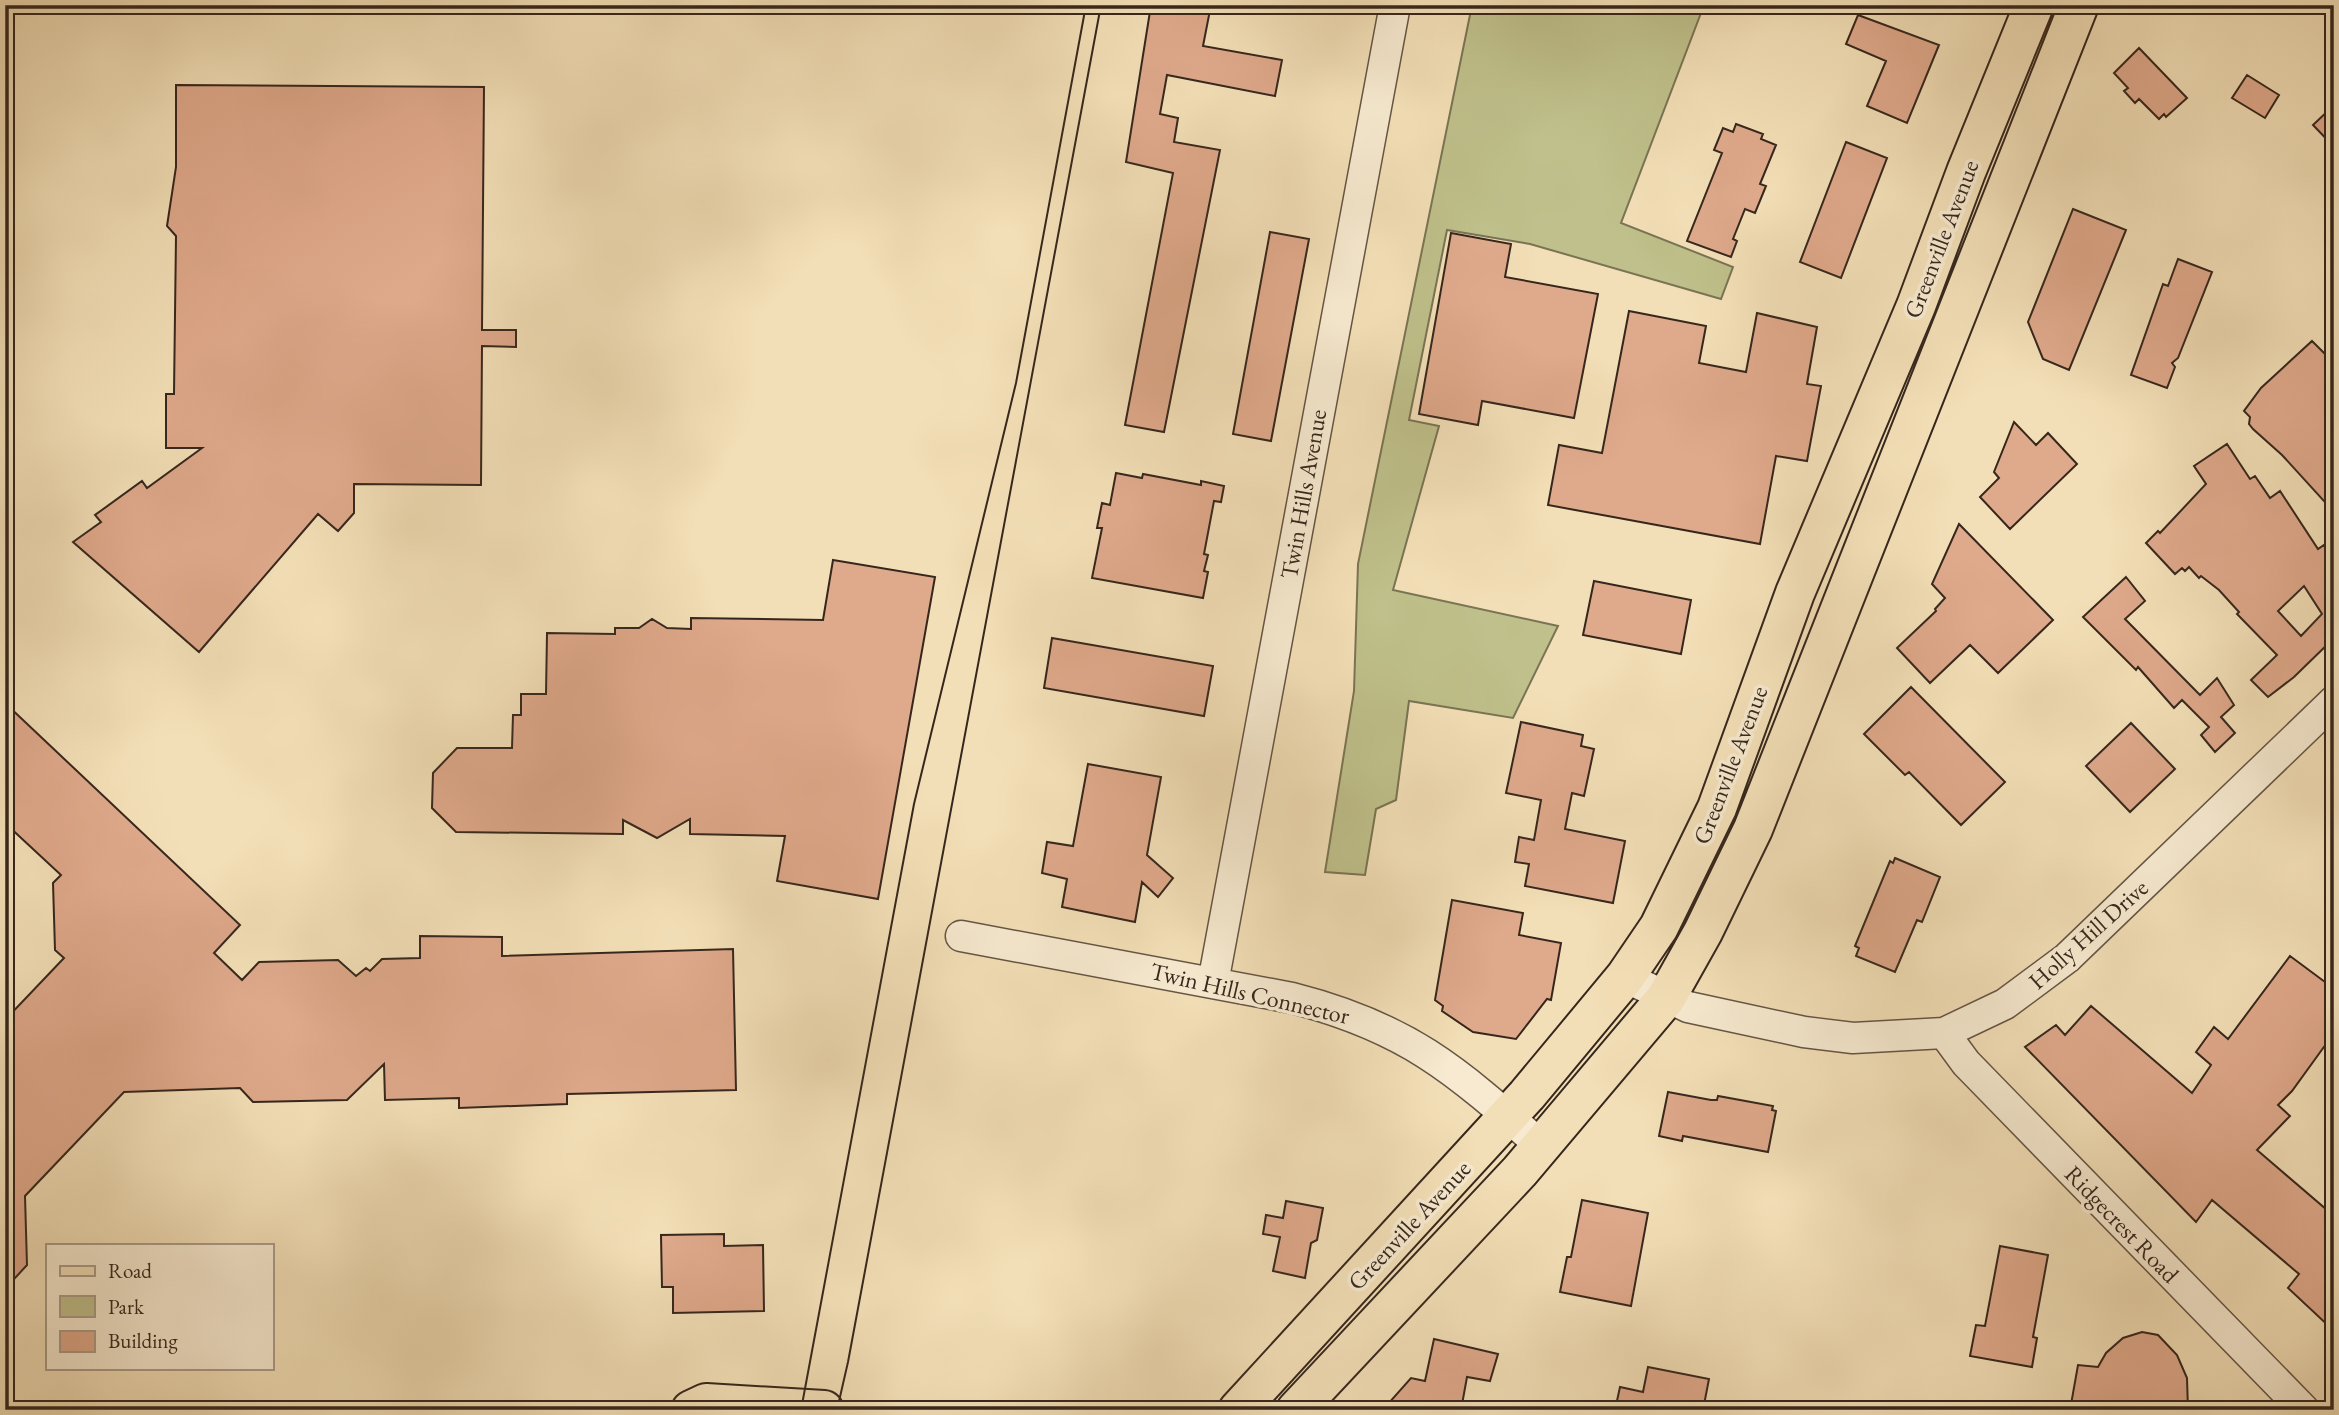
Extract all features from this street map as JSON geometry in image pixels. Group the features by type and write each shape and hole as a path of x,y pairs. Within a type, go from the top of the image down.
{"main road":[{"name":"Greenville Avenue","path":"1238,1410 1508,1116 1625,977 1659,927 1717,808 1796,593 1916,306 1966,172 2034,5"},
{"name":"Greenville Avenue","path":"1296,1410 1541,1146 1666,998 1703,932 1753,829 2079,5"},
{"path":"1916,306 1956,321"},
{"path":"1796,593 1837,615"},
{"path":"691,1410 706,1403 824,1410"}],"street":[{"name":"Twin Hills Avenue","path":"1213,982 1395,5"},
{"name":"Holly Hill Drive","path":"1625,977 1688,1007 1740,1019 1853,1038 1944,1033 2005,1004 2067,958 2334,701"},
{"name":"Twin Hills Connector","path":"961,936 1213,982 1316,1004 1377,1025 1443,1062 1541,1146"},
{"name":"Ridgecrest Road","path":"1944,1033 1966,1063 2304,1410"}],"green space":[{"path":"1472,5 1704,5 1621,223 1733,267 1721,299 1530,244 1447,230 1409,420 1439,426 1393,590 1558,626 1513,718 1409,701 1396,800 1376,809 1365,875 1325,872 1354,691 1358,564"}],"building":[{"path":"1151,5 1211,5 1203,46 1282,60 1275,96 1167,75 1160,114 1178,118 1174,142 1220,150 1164,432 1125,425 1173,173 1126,162"},
{"path":"1858,15 1939,45 1907,123 1867,106 1886,61 1846,44"},
{"path":"2139,48 2187,98 2166,117 2164,114 2159,119 2139,99 2135,103 2124,91 2128,88 2114,73"},
{"path":"2247,75 2279,95 2265,118 2232,98"},
{"path":"176,85 484,87 482,330 516,330 516,347 482,346 481,485 354,484 354,513 338,531 318,514 199,652 73,542 101,522 95,515 142,481 147,488 202,448 166,448 166,394 174,394 176,236 167,226 176,167"},
{"path":"2334,105 2334,147 2313,125"},
{"path":"1736,124 1763,134 1761,139 1776,145 1760,184 1766,186 1755,213 1745,209 1733,239 1737,241 1731,257 1687,241 1722,153 1714,150 1723,128 1733,132"},
{"path":"1846,142 1887,158 1841,278 1800,262"},
{"path":"2073,209 2126,230 2069,370 2043,359 2028,322"},
{"path":"1270,232 1309,239 1271,441 1233,434"},
{"path":"1451,233 1511,244 1505,277 1598,294 1574,418 1482,401 1478,425 1419,414"},
{"path":"2178,259 2212,272 2178,358 2172,363 2175,367 2167,388 2131,375 2163,284 2168,286"},
{"path":"1629,311 1706,326 1699,363 1746,372 1757,313 1817,327 1807,384 1821,386 1807,461 1776,456 1760,544 1548,505 1559,445 1602,453"},
{"path":"2312,341 2334,363 2334,512 2282,455 2253,429 2249,424 2250,417 2244,411 2261,388"},
{"path":"2014,422 2036,445 2048,433 2077,464 2010,529 1980,497 1999,478 1994,472"},
{"path":"2227,444 2250,479 2255,476 2270,498 2280,491 2318,549 2324,545 2334,560 2334,638 2294,677 2268,697 2251,680 2277,655 2237,614 2239,612 2219,590 2201,576 2199,578 2189,567 2185,571 2182,568 2175,574 2146,543 2158,531 2160,533 2206,484 2194,466","holes":["2304,586 2322,614 2301,636 2278,611"]},
{"path":"1116,473 1142,478 1143,474 1201,485 1201,481 1224,486 1221,502 1214,501 1204,554 1208,555 1204,571 1208,572 1203,598 1092,578 1102,528 1097,528 1102,503 1110,505"},
{"path":"1959,524 2053,620 1998,673 1970,645 1930,683 1897,648 1936,611 1945,598 1932,584"},
{"path":"833,560 935,577 878,899 777,881 785,836 690,834 690,819 657,838 623,820 623,834 456,832 432,808 433,773 457,748 512,748 513,715 521,715 521,694 546,694 547,633 615,634 615,628 639,628 652,619 667,628 691,629 691,618 823,620"},
{"path":"2126,577 2145,601 2125,619 2200,695 2217,678 2234,705 2221,717 2235,733 2215,752 2201,735 2209,727 2182,700 2174,708 2138,667 2136,670 2083,617"},
{"path":"1594,581 1691,600 1681,654 1583,635"},
{"path":"1052,638 1213,666 1204,716 1044,688"},
{"path":"1911,687 2005,782 1961,825 1909,772 1905,775 1864,734"},
{"path":"5,703 240,925 214,953 242,980 259,962 338,960 356,976 366,968 370,971 382,959 420,958 420,936 502,937 502,956 733,949 736,1090 567,1094 567,1104 459,1108 459,1098 385,1100 384,1064 347,1100 253,1102 240,1088 124,1092 25,1196 27,1265 5,1289 5,1020 64,958 55,950 53,883 61,875 5,823"},
{"path":"1521,722 1583,735 1581,746 1594,749 1584,796 1572,793 1565,829 1625,841 1613,903 1525,886 1529,864 1515,862 1519,837 1534,840 1541,800 1506,793"},
{"path":"2131,723 2175,769 2130,812 2086,766"},
{"path":"1088,764 1161,777 1147,855 1173,878 1158,897 1142,882 1135,922 1062,907 1067,879 1042,873 1047,842 1073,846"},
{"path":"1895,858 1940,877 1922,922 1917,920 1895,972 1856,956 1859,948 1855,946 1890,861 1893,863"},
{"path":"1452,900 1523,913 1519,935 1561,943 1551,1000 1547,999 1516,1039 1473,1032 1442,1011 1443,1006 1435,1000"},
{"path":"2290,956 2325,982 2334,972 2334,1033 2292,1091 2278,1105 2290,1116 2257,1150 2334,1216 2334,1331 2288,1288 2299,1274 2212,1200 2196,1222 2025,1047 2056,1025 2065,1035 2091,1006 2192,1093 2211,1065 2196,1052 2214,1027 2228,1039"},
{"path":"1668,1092 1711,1100 1717,1100 1718,1096 1773,1106 1772,1110 1776,1111 1768,1152 1683,1136 1682,1141 1659,1136"},
{"path":"1582,1200 1648,1213 1631,1306 1560,1292 1567,1257 1571,1257"},
{"path":"1286,1201 1323,1208 1317,1240 1311,1243 1305,1278 1273,1271 1280,1237 1263,1234 1266,1215 1283,1218"},
{"path":"724,1234 724,1246 763,1245 764,1311 673,1313 673,1287 662,1287 661,1235"},
{"path":"2000,1246 2048,1255 2033,1337 2037,1338 2032,1367 1970,1356 1976,1325 1985,1326"},
{"path":"2142,1332 2158,1335 2177,1355 2187,1378 2188,1410 2070,1410 2078,1365 2098,1367 2106,1353 2123,1338"},
{"path":"1434,1339 1498,1354 1490,1381 1467,1377 1461,1410 1411,1410 1387,1405 1411,1378 1425,1381"},
{"path":"1648,1367 1709,1379 1703,1410 1615,1410 1620,1387 1643,1392"}],"tram line":[{"path":"801,1410 914,804 1016,383 1086,5"},
{"path":"837,1410 1101,5"}]}
